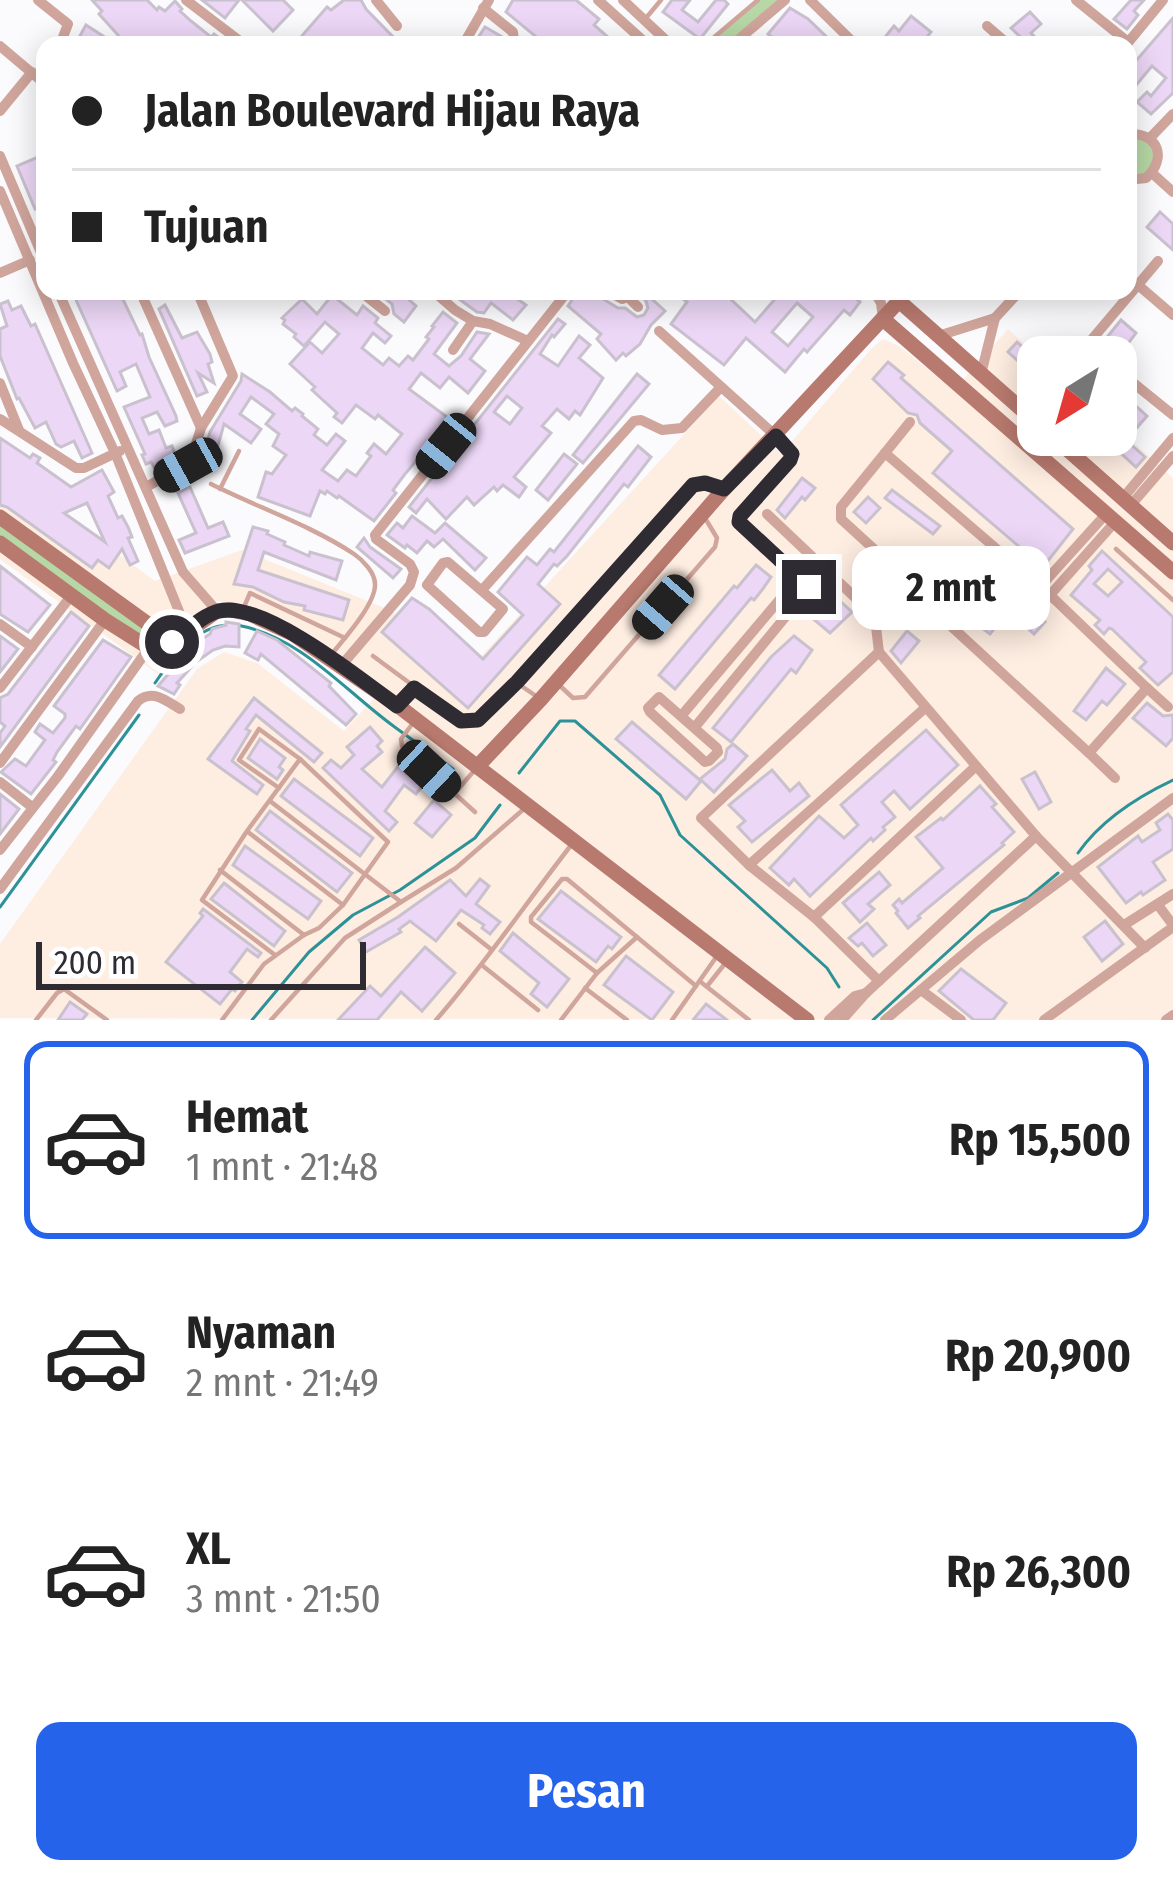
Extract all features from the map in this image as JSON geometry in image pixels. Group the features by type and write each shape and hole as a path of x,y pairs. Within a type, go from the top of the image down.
{"street":[{"path":"38,0 68,24 63,36"},
{"path":"186,0 233,36"},
{"path":"376,0 397,26"},
{"path":"598,0 637,36"},
{"path":"743,36 785,0"},
{"path":"810,0 847,36"},
{"path":"1076,0 1118,36"},
{"path":"1134,36 1163,0"},
{"path":"625,1 661,36"},
{"path":"469,36 486,4 514,36"},
{"path":"987,26 999,36"},
{"path":"0,46 36,76"},
{"path":"0,111 32,72"},
{"path":"1150,138 1173,114"},
{"path":"1137,134 1150,138 1159,155 1152,173 1137,181"},
{"path":"0,156 36,238"},
{"path":"1152,173 1173,192"},
{"path":"0,191 36,278"},
{"path":"0,273 36,258"},
{"path":"1158,261 1138,285 1173,315"},
{"path":"45,300 115,453 187,631"},
{"path":"62,300 183,572 217,611"},
{"path":"144,300 201,428"},
{"path":"146,488 190,463 201,428 232,379 201,300"},
{"path":"367,300 385,311"},
{"path":"443,300 473,321 528,341"},
{"path":"335,662 413,577 410,564 375,535 561,300"},
{"path":"631,300 638,307"},
{"path":"879,300 884,319 1017,436"},
{"path":"473,772 724,489 884,319 892,300"},
{"path":"899,300 1017,405"},
{"path":"981,374 995,318 1012,300"},
{"path":"1095,336 1125,300"},
{"path":"938,335 995,318"},
{"path":"453,350 473,321"},
{"path":"658,331 792,454 739,522 808,586 695,727"},
{"path":"73,363 87,357"},
{"path":"0,383 20,433"},
{"path":"1137,386 1173,415"},
{"path":"482,590 634,421 662,430 680,429 722,387"},
{"path":"0,419 76,468 128,447"},
{"path":"910,422 848,497 839,511 841,519 1115,778"},
{"path":"1127,502 1173,438"},
{"path":"885,453 1045,591 1168,707"},
{"path":"1040,456 1173,572"},
{"path":"1075,456 1173,543"},
{"path":"1127,502 1173,456"},
{"path":"767,514 862,604 876,627 879,652 1036,836 1145,948"},
{"path":"0,518 172,642"},
{"path":"1045,591 1111,518"},
{"path":"0,543 148,649 160,651 217,611 262,617 397,706 412,725 525,804 570,847 798,1018"},
{"path":"446,562 482,590 503,610 481,633 427,584 446,562"},
{"path":"167,577 183,572"},
{"path":"682,716 797,578"},
{"path":"2,682 71,596"},
{"path":"0,763 105,620"},
{"path":"0,624 32,647"},
{"path":"0,850 148,649"},
{"path":"879,652 702,814 702,821 748,865 814,917 879,981"},
{"path":"1089,753 1147,688"},
{"path":"0,889 138,701 153,694 179,709"},
{"path":"659,697 682,716 718,749 709,761 648,708 659,697"},
{"path":"748,865 926,708"},
{"path":"814,917 975,767"},
{"path":"0,782 32,807"},
{"path":"885,1020 1070,869 1173,798"},
{"path":"842,1020 1036,836"},
{"path":"1124,925 1173,894"},
{"path":"1044,1020 1173,926 1158,905"},
{"path":"921,990 961,1020"},
{"path":"829,1020 855,995 866,993"}],"lane":[{"path":"645,20 662,0"},
{"path":"739,0 747,7"},
{"path":"715,36 758,0"},
{"path":"220,489 239,451"},
{"path":"211,484 365,563 373,576 374,593 335,662"},
{"path":"373,656 461,721 478,720 693,485 724,489"},
{"path":"556,682 573,698 585,697 715,547 715,532 702,514"},
{"path":"1116,549 1173,600"},
{"path":"242,612 250,593 345,638"},
{"path":"517,682 541,699"},
{"path":"397,706 414,688"},
{"path":"412,725 402,746 476,812"},
{"path":"222,1020 264,964 319,928 343,905 388,840 260,729 239,760 279,788"},
{"path":"275,955 202,902 299,759"},
{"path":"454,794 473,772"},
{"path":"271,800 401,902"},
{"path":"272,1020 345,938 456,868 525,804"},
{"path":"247,831 343,905"},
{"path":"436,1020 484,966 570,847"},
{"path":"220,871 304,935"},
{"path":"596,973 531,922 560,880 567,879 749,1020"},
{"path":"459,924 492,950"},
{"path":"561,1020 596,973 637,937"},
{"path":"672,1020 706,971 719,962"},
{"path":"706,986 719,962"},
{"path":"484,966 538,1010"},
{"path":"585,988 628,1020"},
{"path":"36,1020 64,989 107,1020"}],"shaded area":[{"path":"1008,329 1017,337 1017,456 1137,456 1137,446 1173,478 1173,1020 0,1018 0,944 197,669 224,652 257,663 344,731 382,690 285,620 213,600 196,636 162,677 0,559 0,467 155,581 242,550 392,611 465,674 719,396 781,454 883,339 899,346 954,390"}],"green space":[{"path":"757,0 785,0 743,36 715,36"},
{"path":"1137,138 1156,146 1152,173 1137,177"},
{"path":"0,517 173,642 160,651 0,542"}],"building":[{"path":"92,0 147,0 165,11 175,1 210,36 119,36 99,14 102,11"},
{"path":"202,0 239,0 225,18"},
{"path":"242,0 283,0 293,10 273,31"},
{"path":"344,0 361,0 392,36 302,36 327,7 331,10"},
{"path":"513,0 576,0 599,19 594,25 607,36 535,36 506,12"},
{"path":"672,0 690,0 682,10 698,22 716,0 728,4 702,36 663,12"},
{"path":"1131,0 1144,0 1127,29 1114,19"},
{"path":"790,8 826,36 771,36"},
{"path":"1030,12 1041,24 1031,33 1034,36 1019,36 1011,28"},
{"path":"911,16 931,32 928,36 886,36 894,26 899,31"},
{"path":"1173,18 1173,93 1151,114 1137,102 1147,92 1151,96 1166,78 1152,66 1137,84 1137,60"},
{"path":"86,25 103,36 80,36"},
{"path":"485,27 501,36 479,36"},
{"path":"36,158 35,209 17,166"},
{"path":"1160,212 1173,224 1173,250 1147,227"},
{"path":"76,300 123,300 176,416 177,421 165,426 157,412 142,418 149,434 159,430 166,448 172,446 176,457 168,464 159,468 146,464 124,407 150,397 136,364 120,372 126,386 117,391"},
{"path":"301,300 317,314 328,300 338,300 357,315 363,306 391,336 385,343 373,333 362,348 383,365 389,358 399,366 408,356 413,360 443,312 457,323 434,354 449,366 477,332 489,334 470,359 485,371 468,393 449,377 440,388 421,373 409,389 451,420 405,474 374,521 327,491 320,491 310,516 258,497 266,472 272,474 286,455 273,446 279,434 266,424 274,414 251,397 240,414 261,429 251,443 224,424 215,456 204,452 242,374 303,414 318,429 314,435 327,445 336,434 345,441 322,470 338,481 347,470 356,476 374,444 386,454 402,434 356,405 342,423 290,364 310,342 322,353 339,334 325,322 304,346 282,318"},
{"path":"387,300 409,300 416,306 404,322 394,314"},
{"path":"460,300 519,300 526,305 513,320 491,303 484,313"},
{"path":"572,300 605,300 637,317 648,308 645,300 653,300 665,311 640,344 616,360 597,339 601,334 568,306"},
{"path":"685,300 732,300 755,322 774,300 860,302 850,315 844,310 785,372 746,338 724,365 671,324","holes":["797,303 813,317 788,346 772,332"]},
{"path":"8,301 12,310 21,306 31,326 35,324 92,453 82,458 74,441 61,447 56,444 46,422 35,428 17,399 0,356 0,329 7,326 0,304"},
{"path":"165,305 182,338 197,332 210,354 214,383 198,373 207,392 197,396 159,309"},
{"path":"558,319 565,324 540,354 558,366 579,336 590,345 579,358 603,378 580,415 575,411 569,419 557,409 542,426 551,433 514,477 526,487 519,497 503,485 497,491 494,487 474,505 467,497 446,519 427,499 416,513 409,507","holes":["507,396 522,408 510,424 494,412"]},
{"path":"1121,320 1136,333 1134,336 1108,336"},
{"path":"888,362 1073,529 1043,567 933,473 952,451 873,379"},
{"path":"637,374 649,384 583,463 573,455"},
{"path":"1137,407 1147,416 1137,427"},
{"path":"0,438 30,458 33,454 40,458 37,463 71,487 102,470 114,492 108,496 128,527 138,561 130,565 122,549 109,568 98,560 92,568 0,505","holes":["87,503 105,542 64,513"]},
{"path":"638,446 651,457 538,584 560,604 468,708 382,632 412,598 483,659 523,615 498,592 527,557 537,565 550,549 554,552"},
{"path":"1137,450 1145,457 1136,467 1124,456 1137,456"},
{"path":"564,454 577,464 548,500 536,490"},
{"path":"802,478 815,488 785,518 777,510"},
{"path":"190,487 208,528 223,522 229,536 185,553 179,540 196,533 178,493"},
{"path":"892,490 940,526 933,534 885,498"},
{"path":"868,497 880,508 866,523 854,512"},
{"path":"412,516 435,533 445,523 486,558 475,570 443,539 434,547 427,541 417,553 387,535 397,523 403,528"},
{"path":"253,527 309,556 310,552 342,561 336,580 264,552 258,570 349,600 343,620 234,584"},
{"path":"364,538 401,569 393,578 357,547"},
{"path":"1102,551 1173,617 1173,672 1158,685 1140,668 1146,662 1112,629 1104,634 1095,625 1100,620 1071,595 1092,570 1089,566","holes":["1108,569 1122,582 1108,596 1094,584"]},
{"path":"756,565 771,577 675,689 659,675"},
{"path":"0,566 50,605 28,632 0,614"},
{"path":"993,573 1045,622 1034,634 980,587"},
{"path":"885,575 895,586 876,603 866,592"},
{"path":"943,582 998,624 990,634 935,593"},
{"path":"829,591 852,612 830,633 811,617"},
{"path":"71,612 89,626 0,747 5,726 0,722 0,698 8,694"},
{"path":"226,622 239,624 239,647 213,650 196,662 177,683 174,694 158,686 194,644"},
{"path":"257,631 277,640 331,683 356,714 346,725 261,654 258,660 245,653"},
{"path":"907,631 919,641 901,663 891,651"},
{"path":"0,636 18,649 0,672"},
{"path":"794,636 812,650 731,742 713,728"},
{"path":"103,640 131,657 80,729 76,726 57,752 56,762 31,794 1,772 15,759 26,766 45,740 35,732 40,724 53,733 65,718 54,706"},
{"path":"1106,668 1125,684 1086,720 1074,711"},
{"path":"254,698 322,753 314,762 256,715 232,761 263,785 257,794 208,759"},
{"path":"1147,703 1163,716 1173,715 1173,738 1166,746 1133,718"},
{"path":"632,722 701,781 686,799 616,739"},
{"path":"370,727 382,741 377,746 382,752 362,769 382,787 404,759 428,779 416,794 404,785 385,811 397,822 389,831 323,768 331,760 341,768 354,755 347,747"},
{"path":"926,730 958,765 910,809 894,791 882,802 895,817 885,830 810,896 794,879 789,885 770,868 819,816 844,838 858,825 841,805"},
{"path":"260,739 285,758 277,779 248,758"},
{"path":"733,744 747,756 714,792 700,779 725,759"},
{"path":"772,770 790,791 799,783 809,796 752,842 738,827 745,821 729,805"},
{"path":"1035,772 1051,802 1039,809 1022,779"},
{"path":"294,779 373,838 360,856 281,796"},
{"path":"980,786 1014,832 908,928 893,905 899,899 902,903 943,868 916,837"},
{"path":"0,794 19,809 0,834"},
{"path":"434,800 451,815 432,837 415,823"},
{"path":"270,811 352,873 337,892 256,830"},
{"path":"1168,814 1173,820 1173,849 1153,862 1165,880 1126,903 1098,867 1138,836 1142,842 1160,830 1156,823"},
{"path":"245,846 321,901 308,919 233,865"},
{"path":"879,872 890,885 868,904 874,909 860,922 843,903"},
{"path":"480,879 489,886 476,904 500,922 490,934 461,910 436,941 410,921 401,932 366,952 359,940 450,880 466,896"},
{"path":"224,883 285,931 274,946 211,899"},
{"path":"561,891 621,937 596,962 538,919"},
{"path":"203,909 261,953 258,957 247,949 230,972 242,982 220,1004 166,962 203,916"},
{"path":"1105,921 1123,944 1102,961 1084,937"},
{"path":"867,923 886,945 873,956 862,943 858,946 849,938"},
{"path":"513,933 569,979 547,1007 531,994 539,983 500,951"},
{"path":"425,947 455,973 422,1011 401,992 377,1020 338,1020 370,986 381,996"},
{"path":"626,956 673,992 652,1020 604,985"},
{"path":"961,969 1006,1003 993,1020 974,1020 939,991"},
{"path":"70,1002 87,1014 82,1020 58,1020"},
{"path":"706,1004 727,1020 693,1020"}],"waterway":[{"path":"155,683 195,637 228,625"},
{"path":"237,625 301,652 453,769"},
{"path":"0,907 139,715"},
{"path":"519,773 560,721 575,721 660,795 680,835 827,968 839,987"},
{"path":"1078,853 1121,810 1173,780"},
{"path":"252,1020 309,952 353,915 400,890 475,838 500,805"},
{"path":"873,1020 991,912 1028,898 1058,873"}],"route":[{"path":"172,642 217,611 262,617 397,706 414,688 461,721 478,720 693,485 724,489 776,436 792,454 790,460 739,522 809,587"}]}
